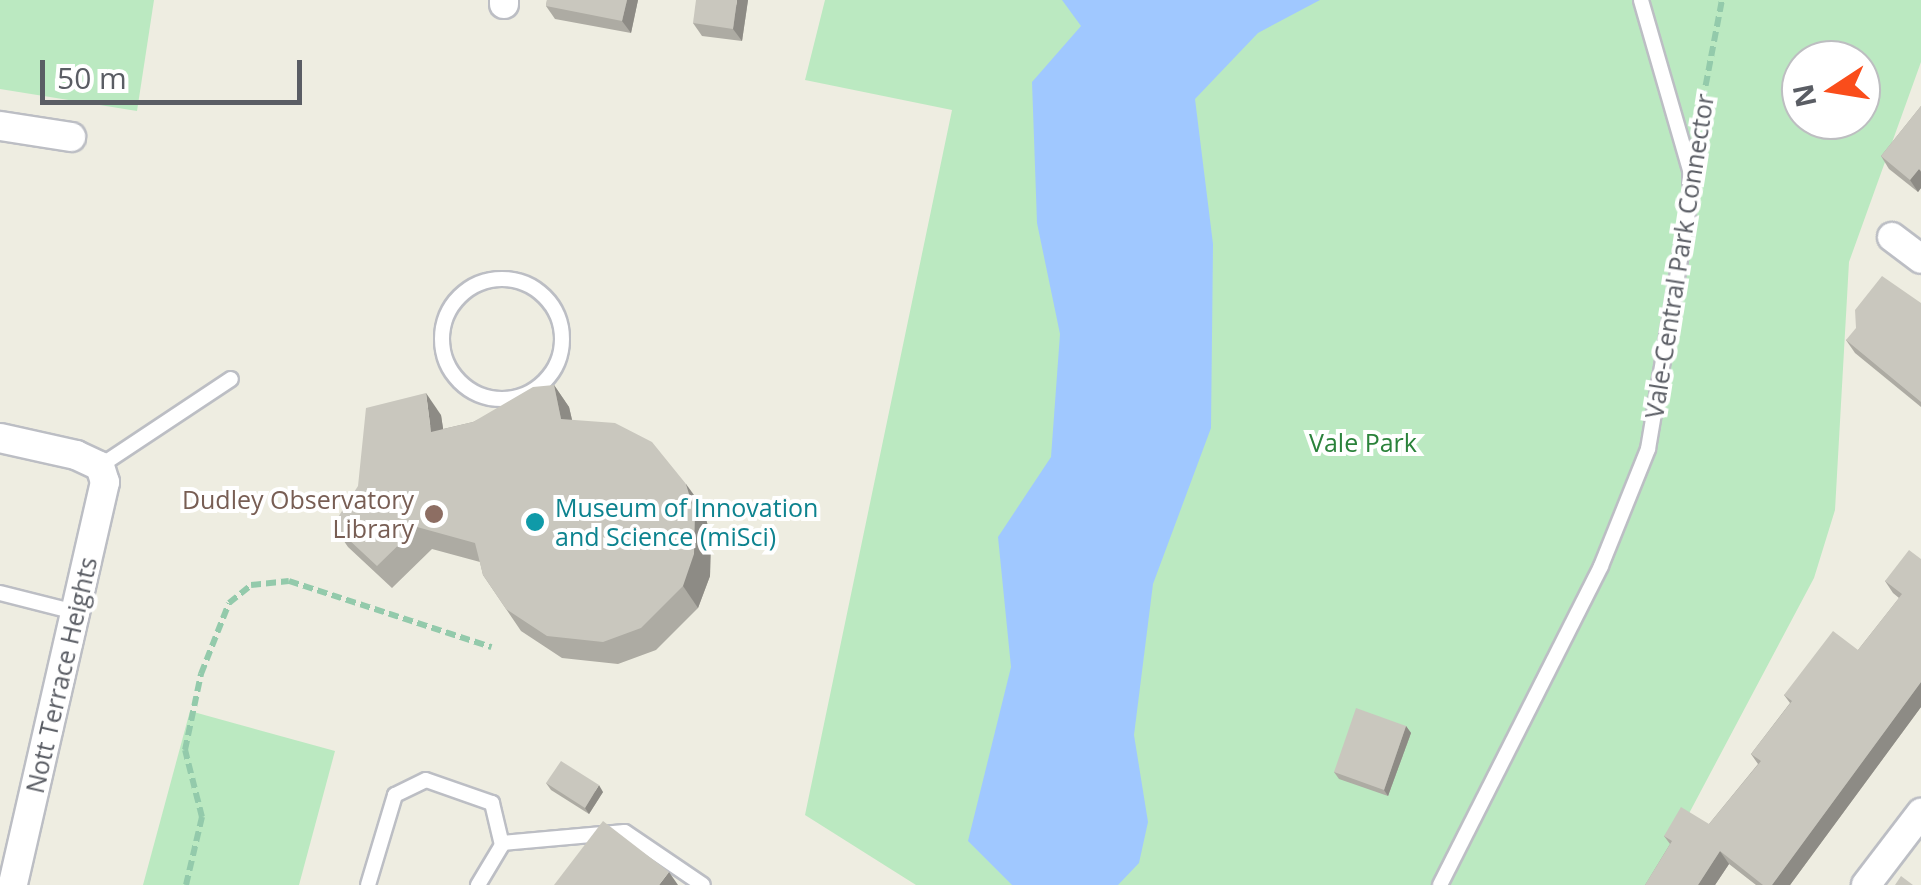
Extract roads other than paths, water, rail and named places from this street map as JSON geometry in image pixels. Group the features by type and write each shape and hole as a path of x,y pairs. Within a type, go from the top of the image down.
{"street":[{"path":"0,126 71,136"},
{"path":"1892,237 1921,259"},
{"path":"0,438 100,466"},
{"name":"Nott Terrace Heights","path":"10,872 105,482 100,466"},
{"path":"1866,885 1921,813"}],"lane":[{"name":"Vale-Central Park Connector","path":"1440,885 1602,566 1648,449 1667,360 1690,170 1641,0"},
{"path":"509,279 543,295 555,311 561,350 541,384 505,398 485,396 453,373 442,335 456,300 471,287 509,279"},
{"path":"100,466 231,379"},
{"path":"0,593 75,612"},
{"path":"368,885 394,795 426,780 492,803 502,843 478,885"},
{"path":"502,843 625,832 703,885"}],"water":[{"path":"1062,0 1320,0 1258,33 1195,99 1213,244 1211,428 1153,584 1134,735 1148,822 1139,863 1118,885 1012,885 968,841 1011,667 998,537 1051,457 1060,334 1037,223 1032,82 1081,26"}],"place":[{"name":"Dudley Observatory Library","path":"434,514"},
{"name":"Museum of Innovation and Science (miSci)","path":"535,522"}],"park label":[{"name":"Vale Park","path":"1363,442"}]}
